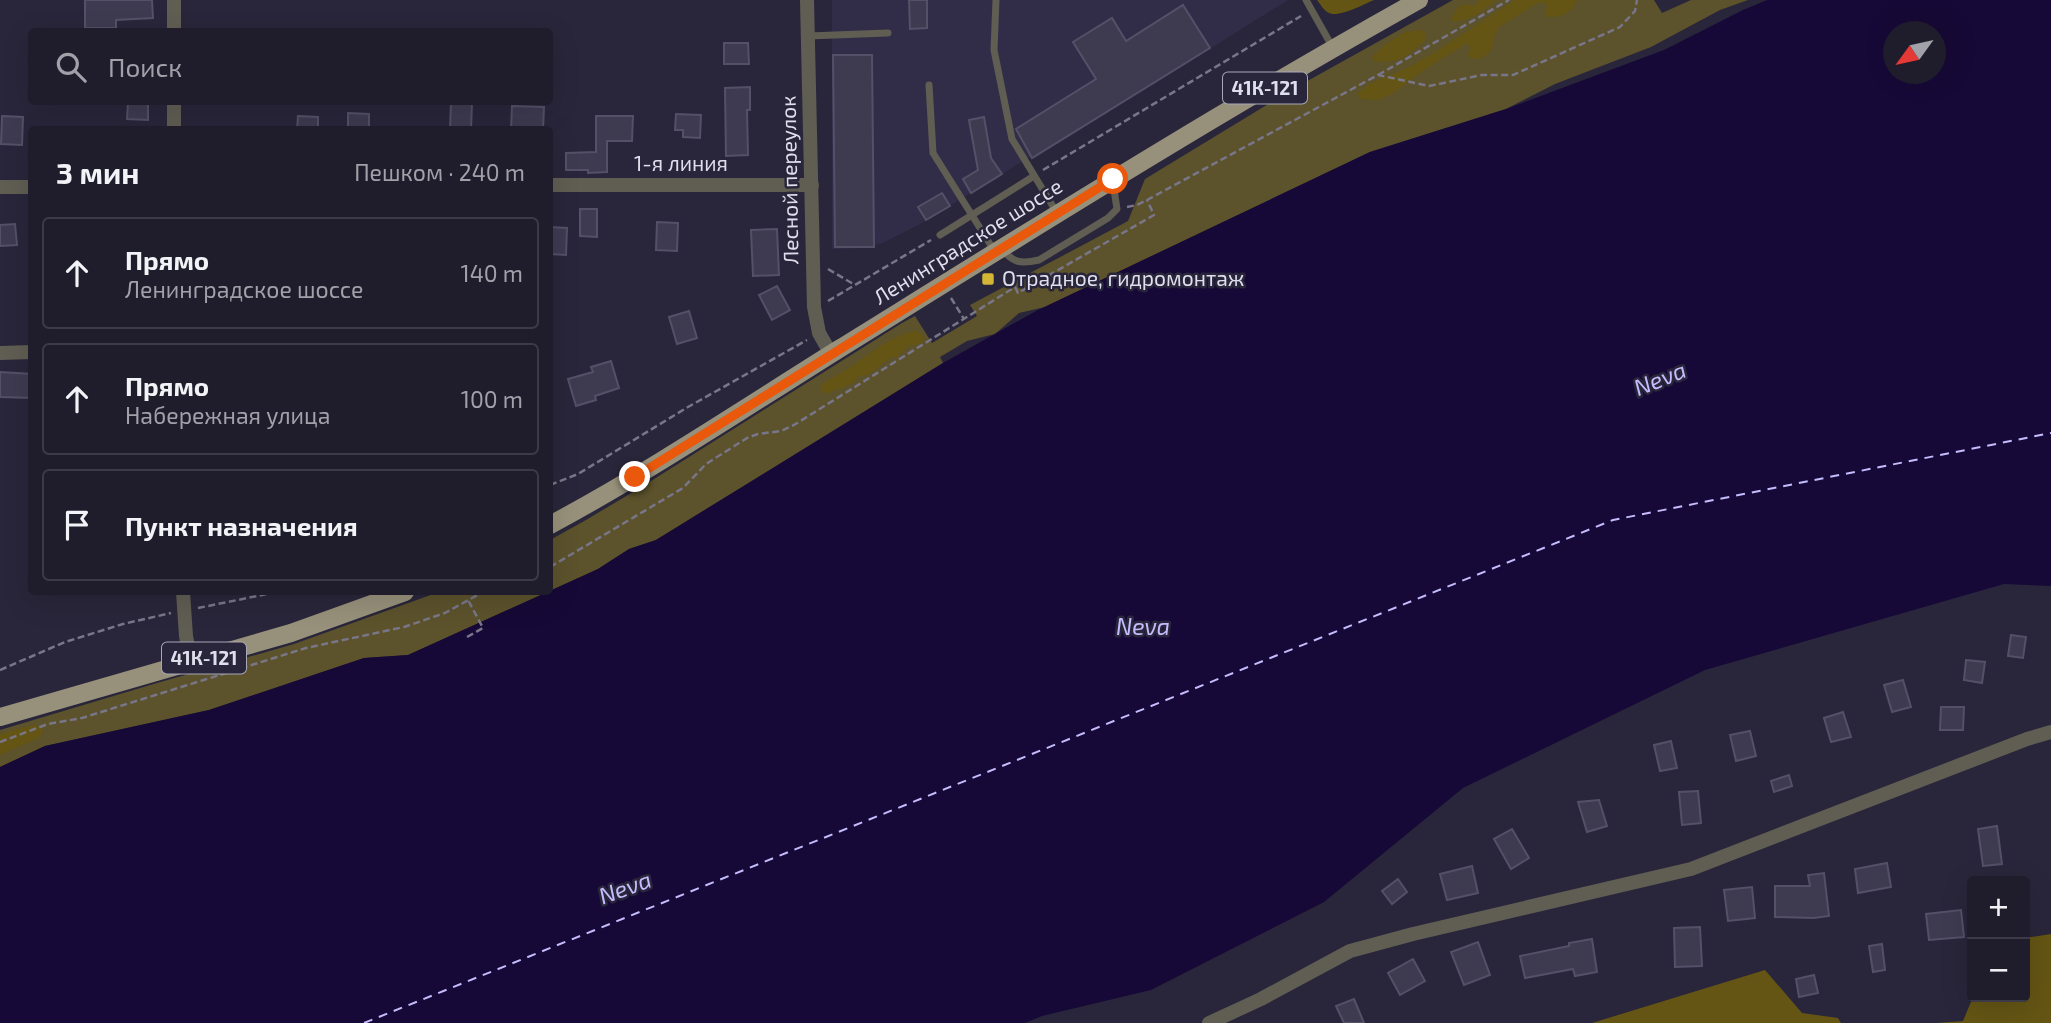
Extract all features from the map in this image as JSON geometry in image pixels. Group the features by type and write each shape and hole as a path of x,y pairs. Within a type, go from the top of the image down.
{"main road":[{"name":"Ленинградское шоссе","path":"831,354 1113,179 1419,0"},
{"name":"41К-121","path":"553,524 635,477 831,354"},
{"name":"41К-121","path":"0,717 291,633 397,595"}],"street":[{"path":"174,0 174,28"},
{"name":"Лесной переулок","path":"807,0 814,307 819,333 831,354"},
{"path":"174,105 174,126"},
{"name":"1-я линия","path":"553,185 812,185"},
{"path":"0,187 28,187"},
{"path":"0,353 28,352"},
{"path":"183,595 187,649 191,662"},
{"path":"1209,1023 1261,999 1350,951 1691,869 2051,732"}],"lane":[{"path":"996,0 994,50 1012,139 1057,214"},
{"path":"1306,0 1333,48"},
{"path":"808,36 888,33"},
{"path":"929,85 933,153 971,216 998,251 1011,260 1027,263 1039,260 1108,218 1117,209 1113,179"},
{"path":"940,235 1034,176"}],"path":[{"path":"1117,209 1147,200 1378,75 1509,0"},
{"path":"1378,75 1429,86 1482,75 1513,75 1620,27 1635,11 1637,0"},
{"path":"1034,176 1311,10"},
{"path":"553,565 683,488 706,464 747,438 781,431 794,425 1015,288 1018,293 1154,215 1147,200"},
{"path":"814,307 940,235"},
{"path":"813,251 828,269 855,285"},
{"path":"553,484 578,474 688,407 819,333"},
{"path":"0,670 65,642 123,624 262,595"},
{"path":"0,742 48,724 82,718 306,648 404,627 445,613 477,595"},
{"path":"467,637 483,628 468,600"}],"shaded area":[{"path":"832,0 1288,0 1033,159 1030,157 920,224 883,243 865,248 832,249"},
{"path":"1317,0 1374,0 1333,14 1326,11"},
{"path":"1453,0 1654,0 1662,13 1691,0 1748,0 1720,10 1651,47 1555,84 1506,109 1370,152 1045,307 1019,313 995,334 967,341 940,357 943,363 656,540 629,549 598,569 553,590 553,538 643,486 915,316 932,343 977,316 970,305 1128,221 1145,179 1293,89"},
{"path":"1479,0 1496,0 1469,18 1451,21 1458,7 1465,4 1474,6"},
{"path":"1515,0 1577,0 1569,11 1552,17 1547,17 1545,10 1548,5 1539,2 1499,27 1492,49 1483,58 1470,59 1470,45 1466,44 1392,94 1378,100 1361,99 1357,94 1367,85 1411,66 1438,50"},
{"path":"1421,30 1426,33 1426,40 1408,54 1391,62 1374,61 1372,57 1383,46 1405,32"},
{"path":"916,331 924,339 918,345 910,345 897,357 890,358 868,375 859,376 853,383 826,394 821,391 821,385 879,347 898,336"},
{"path":"431,595 541,595 408,655 364,658 209,710 45,746 0,767 0,730 294,644"},
{"path":"32,725 42,727 43,732 39,738 0,755 0,734"},
{"path":"2051,934 2051,1023 1936,1023 1963,1021 1971,1002 2030,1002 2030,937"},
{"path":"1765,970 1802,1013 1838,1018 1841,1023 1592,1023"}],"water":[{"name":"Neva","path":"1767,0 2051,0 2051,586 2004,584 1705,670 1463,788 1324,902 1151,990 1042,1016 1025,1023 0,1023 0,767 45,746 209,710 364,658 408,655 541,595 553,595 553,589 598,569 629,549 656,540 943,363 1036,311 1370,152 1506,109 1664,50"}],"building":[{"path":"85,0 152,0 153,18 116,20 116,28 85,28"},
{"path":"909,0 927,0 927,28 910,29"},
{"path":"1183,5 1210,48 1032,158 1016,129 1096,79 1073,42 1112,18 1126,41"},
{"path":"724,43 748,43 749,64 724,64"},
{"path":"833,55 872,55 874,247 835,247"},
{"path":"750,87 750,110 747,110 748,155 726,156 725,88"},
{"path":"128,105 148,105 148,120 127,119"},
{"path":"451,105 472,105 471,126 450,126"},
{"path":"512,106 544,107 543,126 511,126"},
{"path":"348,113 369,114 369,126 348,126"},
{"path":"676,114 701,115 700,138 683,137 683,130 675,130"},
{"path":"2,116 23,117 22,145 1,144"},
{"path":"298,116 318,117 318,126 297,126"},
{"path":"596,116 633,116 632,141 607,141 607,172 566,170 566,153 596,152"},
{"path":"984,117 991,158 1002,174 971,193 963,179 978,170 969,120"},
{"path":"942,193 950,206 926,220 918,207"},
{"path":"580,209 597,209 597,237 580,236"},
{"path":"657,222 678,223 677,251 656,250"},
{"path":"15,224 17,245 0,246 0,225"},
{"path":"553,227 567,228 566,255 553,254"},
{"path":"777,229 779,275 753,276 751,230"},
{"path":"777,286 790,310 772,320 759,295"},
{"path":"689,311 697,338 677,344 669,317"},
{"path":"611,361 619,388 595,396 596,400 576,406 568,379 593,372 591,367"},
{"path":"0,372 28,374 28,398 0,397"},
{"path":"2011,635 2026,637 2023,658 2008,656"},
{"path":"1966,660 1985,662 1982,683 1964,680"},
{"path":"1903,680 1911,707 1892,712 1884,685"},
{"path":"1941,707 1964,707 1963,730 1940,730"},
{"path":"1843,712 1851,737 1831,742 1824,718"},
{"path":"1750,731 1756,756 1736,761 1730,735"},
{"path":"1671,741 1677,768 1660,771 1654,745"},
{"path":"1789,775 1792,786 1774,792 1771,781"},
{"path":"1698,791 1701,823 1682,825 1679,792"},
{"path":"1599,800 1607,826 1587,832 1578,802"},
{"path":"1997,826 2002,864 1983,866 1978,829"},
{"path":"1512,829 1529,858 1511,869 1494,839"},
{"path":"1887,863 1891,887 1858,893 1855,869"},
{"path":"1472,866 1478,893 1447,900 1440,874"},
{"path":"1824,873 1829,916 1775,917 1775,886 1810,886 1808,875"},
{"path":"1398,879 1407,892 1392,904 1382,891"},
{"path":"1752,887 1755,918 1728,921 1724,890"},
{"path":"1961,910 1964,937 1929,940 1926,914"},
{"path":"1700,927 1702,966 1675,967 1674,928"},
{"path":"1592,939 1597,972 1575,976 1573,969 1525,978 1520,956"},
{"path":"1478,942 1490,975 1464,985 1451,952"},
{"path":"1882,944 1885,970 1873,972 1869,946"},
{"path":"1413,959 1425,981 1400,995 1388,973"},
{"path":"1814,975 1818,993 1799,997 1796,979"},
{"path":"1354,999 1364,1023 1344,1023 1336,1006"}],"ferry route":[{"path":"364,1023 1613,520 2051,433"}],"place":[{"name":"Отрадное, гидромонтаж","path":"988,279"}],"route":[{"path":"635,477 1113,179"}]}
